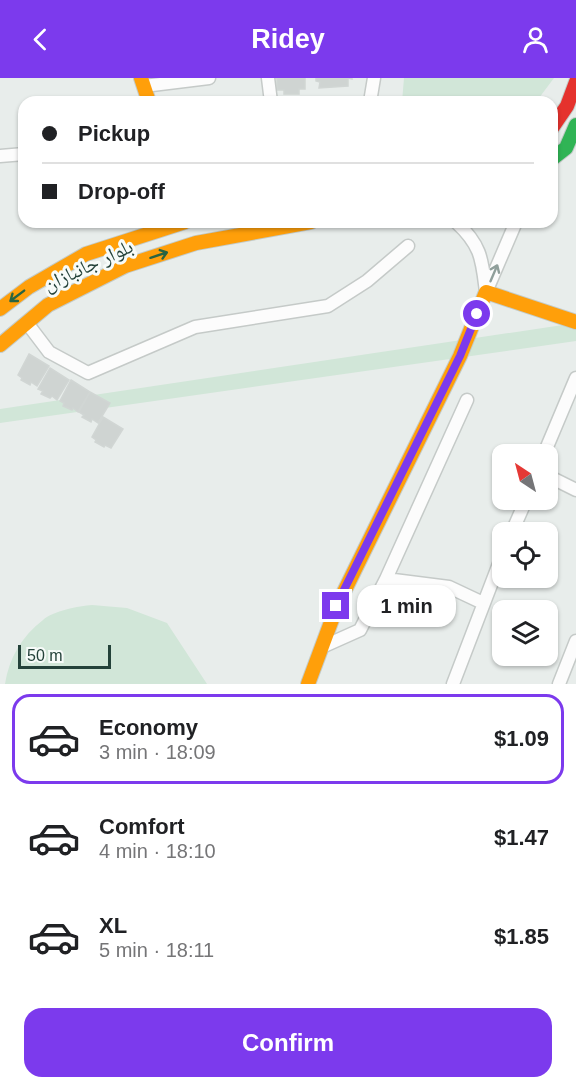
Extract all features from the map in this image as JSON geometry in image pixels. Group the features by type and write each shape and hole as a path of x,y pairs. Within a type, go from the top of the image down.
{"main road":[{"path":"558,120 571,104 576,82"},
{"path":"558,154 566,148 576,125"},
{"name":"بلوار جانبازان","path":"0,309 29,287 86,254 168,228"},
{"path":"190,228 196,243"},
{"name":"بلوار جانبازان","path":"0,345 48,305 125,266 196,243 278,228"},
{"path":"308,684 336,606 460,356 486,292 576,322"}],"street":[{"path":"142,82 208,78"},
{"path":"268,78 270,96"},
{"path":"371,96 374,78"},
{"path":"0,156 18,154"},
{"path":"463,228 482,255 486,292"},
{"path":"486,292 513,228"},
{"path":"27,323 49,352 88,373 195,327 328,306 367,281 408,246"},
{"path":"548,444 576,378"},
{"path":"322,646 360,630 386,579 467,400"},
{"path":"558,481 576,490"},
{"path":"386,579 449,587 483,603"},
{"path":"453,684 492,581"},
{"path":"559,684 576,641"}],"green space":[{"path":"404,78 554,78 540,96 402,96"},
{"path":"576,323 576,341 0,423 0,409"},
{"path":"92,605 127,608 167,623 207,684 5,684 13,657 23,640 36,626 47,617 59,612"}],"building":[{"path":"277,78 305,78 305,89 299,89 299,94 284,94 284,90 277,90"},
{"path":"316,78 348,78 348,86 319,88 320,82 316,81"},
{"path":"29,354 49,366 37,386 21,380 22,378 18,375"},
{"path":"50,368 69,380 57,400 52,396 50,398 41,394 43,391 38,389"},
{"path":"71,380 90,392 78,412 73,408 72,410 63,406 64,403 60,401"},
{"path":"90,392 110,403 98,423 82,417 84,415 79,412"},
{"path":"103,417 123,429 111,448 95,442 96,440 92,437"}],"traffic: fast":[{"path":"558,154 566,148 576,125"}],"traffic: slow":[{"path":"141,78 147,96"},
{"path":"0,309 29,287 86,254 166,228"},
{"path":"0,345 48,305 125,266 196,243 278,228"},
{"path":"308,684 337,606 460,356 486,292 576,322"}],"traffic: jam":[{"path":"558,119 567,106 576,82"}],"route":[{"path":"336,606 460,356 477,314"}]}
